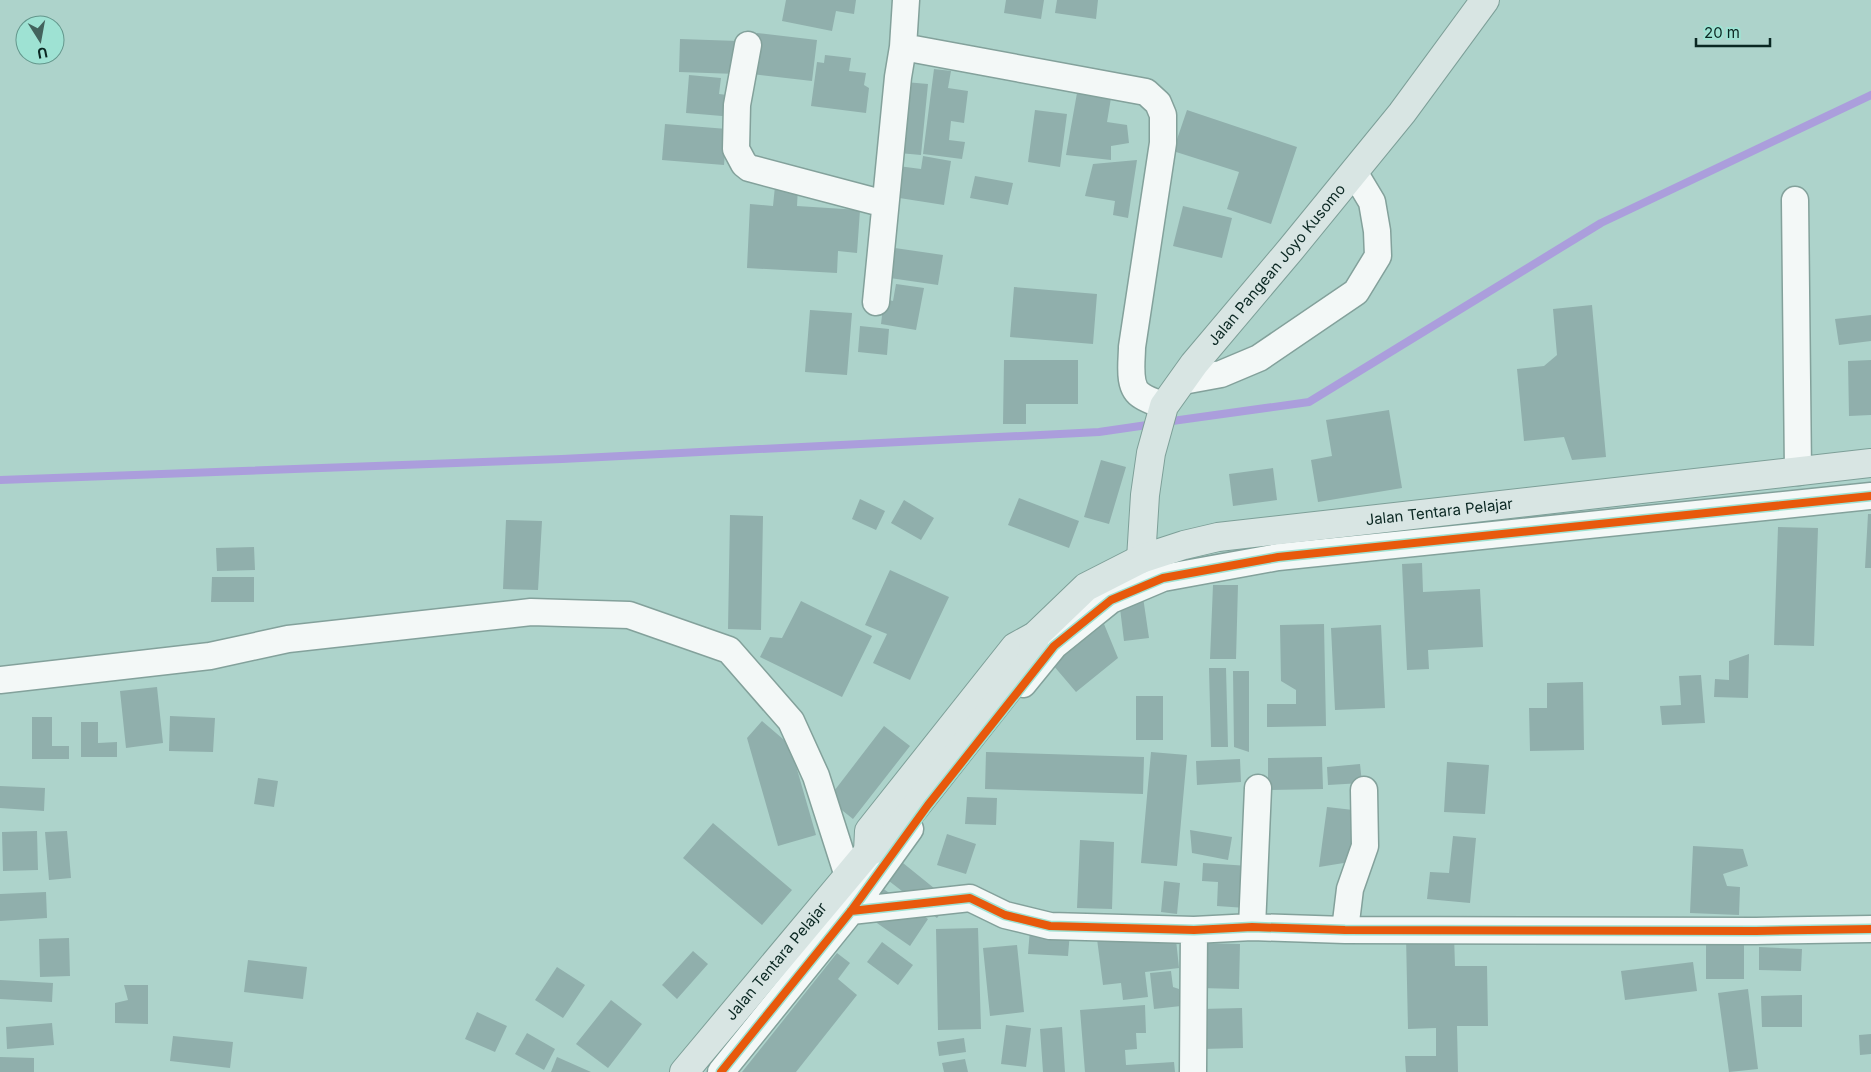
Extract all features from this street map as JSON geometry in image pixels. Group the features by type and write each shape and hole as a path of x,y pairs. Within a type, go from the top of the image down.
{"main road":[{"name":"Jalan Pangean Joyo Kusomo","path":"1141,559 1145,495 1151,453 1164,406 1194,364 1402,113 1485,0"},
{"name":"Jalan Tentara Pelajar","path":"684,1072 868,852 887,843 1032,659 1035,636 1086,587 1141,559 1184,545 1218,537 1871,463"}],"street":[{"path":"876,302 898,77 903,46 906,0"},
{"path":"748,45 737,105 736,149 744,164 749,168 885,204"},
{"path":"903,46 1146,92 1158,103 1163,116 1163,143 1132,347 1132,378 1134,388 1140,396 1164,406"},
{"path":"1183,381 1221,374 1259,358 1356,292 1378,256 1377,231 1372,202 1354,172"},
{"path":"1795,200 1798,472"},
{"path":"720,1072 851,911 928,804 1054,646 1111,600 1162,578 1278,557 1871,496"},
{"path":"0,680 210,656 288,639 531,612 630,615 728,650 791,721 816,776 848,876"},
{"path":"1252,927 1258,788"},
{"path":"1345,930 1350,889 1365,846 1364,790"},
{"path":"851,911 970,898 1005,915 1050,926 1194,930 1252,927 1345,930 1756,931 1871,929"},
{"path":"1192,1072 1194,930"}],"building":[{"path":"786,0 856,0 854,14 836,11 832,31 782,21"},
{"path":"1006,0 1044,0 1041,19 1004,13"},
{"path":"1057,0 1098,0 1096,19 1055,13"},
{"path":"757,33 817,40 812,81 752,74"},
{"path":"680,39 738,41 737,74 679,72"},
{"path":"825,55 851,58 849,71 866,73 864,85 869,88 866,113 811,106 817,62 824,63"},
{"path":"934,69 951,71 948,88 968,91 964,123 951,121 949,140 965,142 962,159 923,154"},
{"path":"689,75 721,78 719,94 736,96 734,117 686,113"},
{"path":"905,82 928,84 921,155 899,153"},
{"path":"1077,93 1111,98 1107,122 1127,125 1129,143 1111,146 1111,160 1066,155"},
{"path":"1035,110 1067,114 1060,167 1028,162"},
{"path":"1187,110 1297,147 1271,224 1227,209 1239,172 1173,151"},
{"path":"665,124 727,129 724,165 662,160"},
{"path":"923,156 951,161 944,205 893,197 898,166 921,169"},
{"path":"1137,160 1128,218 1113,215 1115,201 1085,196 1093,164"},
{"path":"975,176 1013,183 1008,205 970,198"},
{"path":"775,186 798,187 797,206 860,210 857,253 838,251 837,273 747,268 750,204 773,206"},
{"path":"1183,206 1232,218 1222,258 1173,246"},
{"path":"888,247 943,255 938,285 883,277"},
{"path":"896,284 924,288 916,330 881,324 884,299 893,301"},
{"path":"1014,287 1097,294 1093,344 1010,337"},
{"path":"1592,305 1606,457 1572,460 1564,437 1524,441 1517,369 1544,366 1557,355 1553,309"},
{"path":"810,310 852,313 847,375 805,372"},
{"path":"1871,315 1871,341 1839,345 1835,319"},
{"path":"860,326 889,329 887,355 858,352"},
{"path":"1004,360 1078,360 1078,404 1026,404 1026,424 1003,424"},
{"path":"1871,360 1871,415 1849,416 1848,361"},
{"path":"1389,410 1402,488 1318,502 1311,460 1332,456 1326,420"},
{"path":"1101,460 1126,467 1109,524 1084,517"},
{"path":"1273,468 1277,500 1233,506 1229,474"},
{"path":"1019,498 1079,521 1069,548 1008,525"},
{"path":"860,499 885,511 876,530 852,519"},
{"path":"904,500 934,518 921,540 891,523"},
{"path":"1868,514 1871,514 1871,568 1865,568"},
{"path":"730,515 763,516 761,630 728,629"},
{"path":"506,520 542,521 538,590 503,589"},
{"path":"1778,527 1818,528 1814,646 1774,645"},
{"path":"254,547 255,570 217,571 216,548"},
{"path":"1422,563 1423,592 1480,589 1483,647 1428,650 1429,669 1407,670 1402,564"},
{"path":"890,570 949,597 910,680 873,663 887,634 865,625"},
{"path":"212,577 254,577 254,602 211,602"},
{"path":"1213,585 1238,585 1236,659 1210,659"},
{"path":"1143,597 1149,638 1124,641 1119,600"},
{"path":"801,601 872,636 842,697 760,657 770,637 782,638"},
{"path":"1104,624 1118,658 1076,692 1053,665"},
{"path":"1324,624 1326,726 1267,727 1267,704 1296,704 1296,690 1281,681 1280,625"},
{"path":"1381,625 1385,708 1335,710 1331,628"},
{"path":"1749,654 1748,698 1714,697 1715,679 1729,680 1729,661"},
{"path":"1209,668 1226,668 1228,747 1211,747"},
{"path":"1233,671 1249,671 1249,752 1234,747"},
{"path":"1701,675 1705,723 1662,725 1660,706 1681,705 1679,676"},
{"path":"1583,682 1584,750 1530,751 1529,708 1547,708 1547,683"},
{"path":"157,687 163,743 126,748 120,691"},
{"path":"1136,696 1163,696 1163,740 1136,740"},
{"path":"170,716 215,718 213,752 169,751"},
{"path":"32,717 52,717 52,746 69,746 69,759 32,759"},
{"path":"762,721 790,745 816,835 778,846 747,738"},
{"path":"81,722 98,722 98,743 117,742 117,757 81,757"},
{"path":"884,726 910,746 853,819 828,799"},
{"path":"986,752 1144,757 1143,794 985,789"},
{"path":"1151,752 1187,755 1177,866 1141,863"},
{"path":"1322,757 1323,789 1268,790 1268,758"},
{"path":"1240,759 1241,782 1197,785 1196,761"},
{"path":"1447,762 1489,765 1485,814 1444,812"},
{"path":"1360,764 1362,783 1328,785 1327,767"},
{"path":"258,778 278,781 274,807 254,804"},
{"path":"0,786 45,788 44,811 0,808"},
{"path":"967,797 997,798 996,825 965,824"},
{"path":"1327,807 1362,811 1356,861 1319,867"},
{"path":"713,823 792,890 762,925 683,858"},
{"path":"1190,830 1232,837 1228,860 1192,853"},
{"path":"37,831 38,870 3,871 2,832"},
{"path":"67,831 71,878 49,880 45,832"},
{"path":"947,834 976,844 966,874 937,865"},
{"path":"1453,836 1476,838 1470,903 1427,899 1430,872 1449,873"},
{"path":"1080,840 1114,842 1112,909 1077,908"},
{"path":"1693,846 1743,849 1748,866 1723,874 1727,886 1740,887 1739,915 1690,913"},
{"path":"903,863 950,901 937,918 889,881"},
{"path":"1203,863 1249,866 1246,908 1217,906 1218,882 1202,881"},
{"path":"1164,881 1180,883 1177,914 1161,912"},
{"path":"882,888 928,919 910,946 864,914"},
{"path":"46,892 47,918 0,921 0,894"},
{"path":"978,928 981,1029 938,1030 936,929"},
{"path":"1030,929 1070,932 1068,956 1028,954"},
{"path":"1175,930 1179,968 1145,972 1148,997 1123,1000 1121,983 1103,985 1097,939"},
{"path":"1454,935 1455,966 1487,966 1488,1026 1457,1026 1458,1072 1406,1072 1405,1056 1436,1056 1436,1028 1408,1029 1406,936"},
{"path":"69,938 70,976 40,977 39,939"},
{"path":"1706,940 1744,940 1744,979 1706,979"},
{"path":"882,942 913,965 898,985 867,962"},
{"path":"1202,943 1240,944 1239,989 1201,988"},
{"path":"1017,945 1024,1012 990,1016 983,948"},
{"path":"1759,947 1802,949 1801,971 1759,970"},
{"path":"693,951 708,964 677,999 662,985"},
{"path":"837,953 850,963 838,979 857,995 796,1072 742,1072"},
{"path":"248,960 307,967 303,999 244,992"},
{"path":"1693,962 1697,991 1625,1000 1621,971"},
{"path":"557,967 585,985 563,1018 535,1000"},
{"path":"1171,971 1173,987 1179,989 1181,1006 1154,1009 1150,973"},
{"path":"0,980 53,983 52,1002 0,999"},
{"path":"124,985 148,985 148,1024 115,1023 115,1003 128,1000"},
{"path":"1748,989 1758,1069 1729,1072 1718,993"},
{"path":"1802,995 1802,1027 1762,1027 1761,996"},
{"path":"611,1000 642,1024 608,1068 576,1044"},
{"path":"1145,1005 1146,1033 1136,1033 1137,1049 1125,1050 1126,1065 1174,1062 1175,1072 1085,1072 1080,1010"},
{"path":"1242,1008 1243,1048 1202,1049 1201,1009"},
{"path":"477,1012 507,1026 495,1052 465,1039"},
{"path":"52,1023 54,1045 7,1049 6,1027"},
{"path":"1006,1025 1031,1028 1026,1067 1001,1064"},
{"path":"1062,1027 1065,1072 1043,1072 1040,1029"},
{"path":"527,1033 555,1049 544,1070 515,1054"},
{"path":"1871,1034 1871,1054 1860,1055 1859,1035"},
{"path":"173,1036 233,1042 230,1068 170,1061"},
{"path":"964,1038 966,1052 939,1056 937,1042"},
{"path":"0,1057 34,1058 34,1072 0,1072"},
{"path":"557,1057 591,1072 551,1072"},
{"path":"965,1059 968,1072 944,1072 942,1063"}],"waterway":[{"path":"1165,422 1309,402 1601,223 1871,95"},
{"path":"0,480 562,459 1099,432 1154,424"}],"cycle path":[{"path":"721,1072 851,911 928,805 1054,646 1111,600 1163,578 1278,557 1871,496"},
{"path":"851,911 970,898 1005,915 1050,926 1194,930 1252,927 1345,930 1756,931 1871,929"}]}
